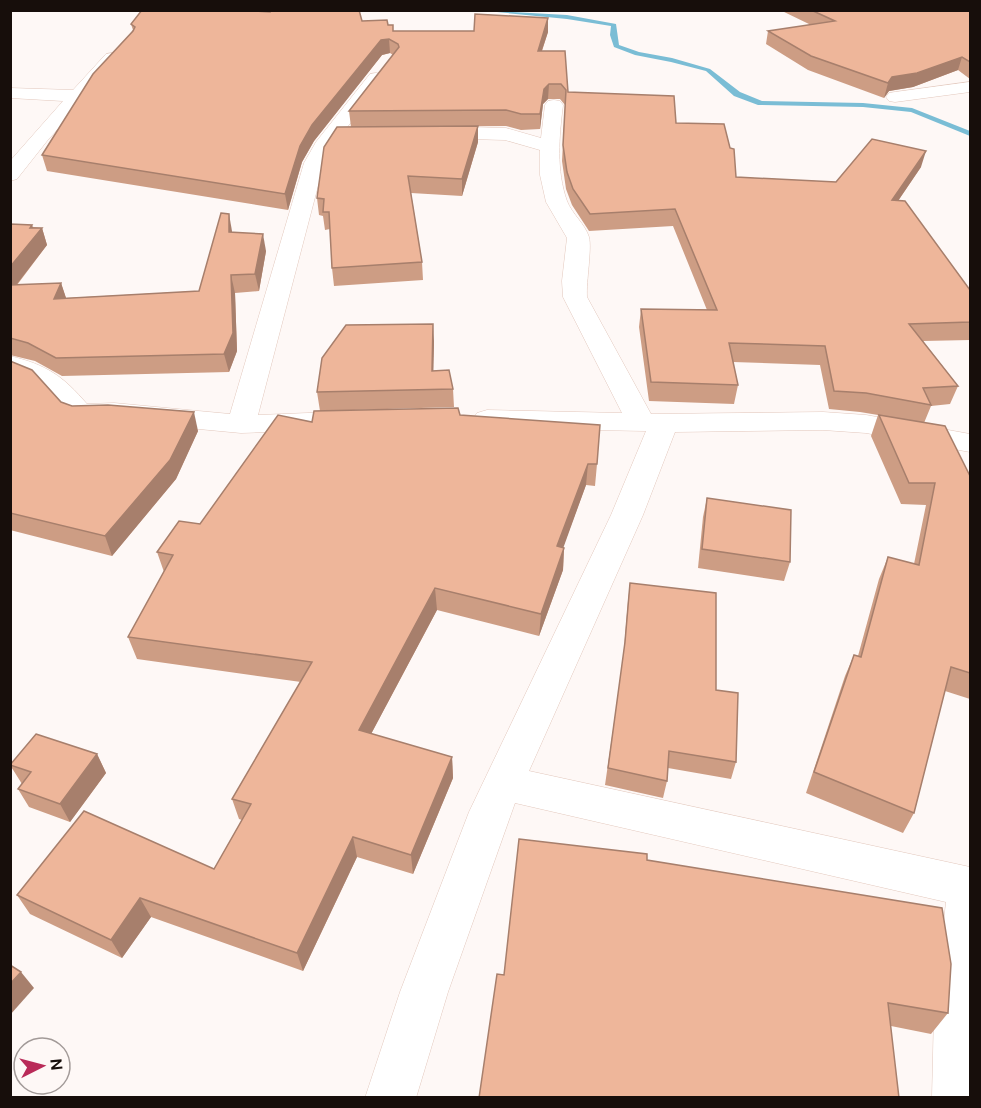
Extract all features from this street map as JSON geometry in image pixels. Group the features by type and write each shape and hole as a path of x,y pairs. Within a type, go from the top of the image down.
{"street":[{"path":"10,175 40,137 120,49"},
{"path":"241,424 314,163 344,134 390,60"},
{"path":"895,98 970,87"},
{"path":"10,93 77,96"},
{"path":"390,1098 424,992 490,812 627,515 652,423 587,323 575,297 574,281 578,238 563,215 555,196 550,172 554,105"},
{"path":"411,133 506,134 550,147"},
{"path":"10,364 41,373 52,380 79,413 114,412 241,424 379,419"},
{"path":"459,418 652,423 823,421 866,424 970,443"},
{"path":"503,783 970,888 958,1012 957,1098"}],"building":[{"path":"142,10 270,12 270,10 359,10 362,21 387,20 388,25 393,25 393,31 474,31 475,14 548,18 538,51 565,51 568,92 674,96 676,123 724,124 730,148 734,149 736,177 836,182 872,139 926,151 892,200 905,201 970,290 970,322 909,324 958,386 923,388 931,405 866,393 834,391 825,346 729,343 738,385 651,382 641,309 717,310 675,209 590,214 573,189 567,172 563,145 566,90 561,84 549,84 544,89 540,114 521,114 506,110 349,111 399,47 389,39 381,40 312,125 300,146 285,194 42,155 93,74 133,31 135,27 131,24"},
{"path":"811,10 970,10 970,62 962,57 917,73 892,77 888,83 811,56 768,31 835,21"},
{"path":"478,126 462,179 408,176 422,262 332,268 329,212 323,212 324,199 317,198 324,147 337,127"},
{"path":"221,213 229,214 229,232 263,234 255,274 231,275 233,333 224,354 56,358 28,343 10,338 10,285 61,283 54,299 199,291"},
{"path":"10,224 42,228 10,267"},
{"path":"433,324 432,371 449,370 453,389 317,392 322,358 346,325"},
{"path":"10,361 32,370 61,402 72,406 108,405 194,412 170,460 105,536 10,513"},
{"path":"458,408 460,415 600,425 597,464 588,464 557,546 564,548 541,614 435,588 359,730 452,757 411,855 353,837 297,953 140,898 111,940 17,895 84,811 214,869 251,804 232,799 312,662 128,637 173,555 157,552 179,521 200,524 278,415 312,422 314,411"},
{"path":"879,415 945,426 970,476 970,673 951,667 914,813 814,772 854,655 861,657 888,557 919,565 935,483 909,483"},
{"path":"707,498 791,510 790,562 702,549"},
{"path":"630,583 716,593 716,690 738,693 736,762 669,751 667,781 608,768 625,642"},
{"path":"36,734 97,754 60,804 18,789 31,772 10,765"},
{"path":"519,839 647,854 647,860 942,908 951,964 948,1013 888,1003 899,1098 479,1098 497,974 504,975"},
{"path":"10,965 21,972 10,984"}],"waterway":[{"path":"479,10 567,17 614,25 613,35 616,46 637,54 672,60 708,70 737,94 761,103 863,105 912,110 970,134"}]}
